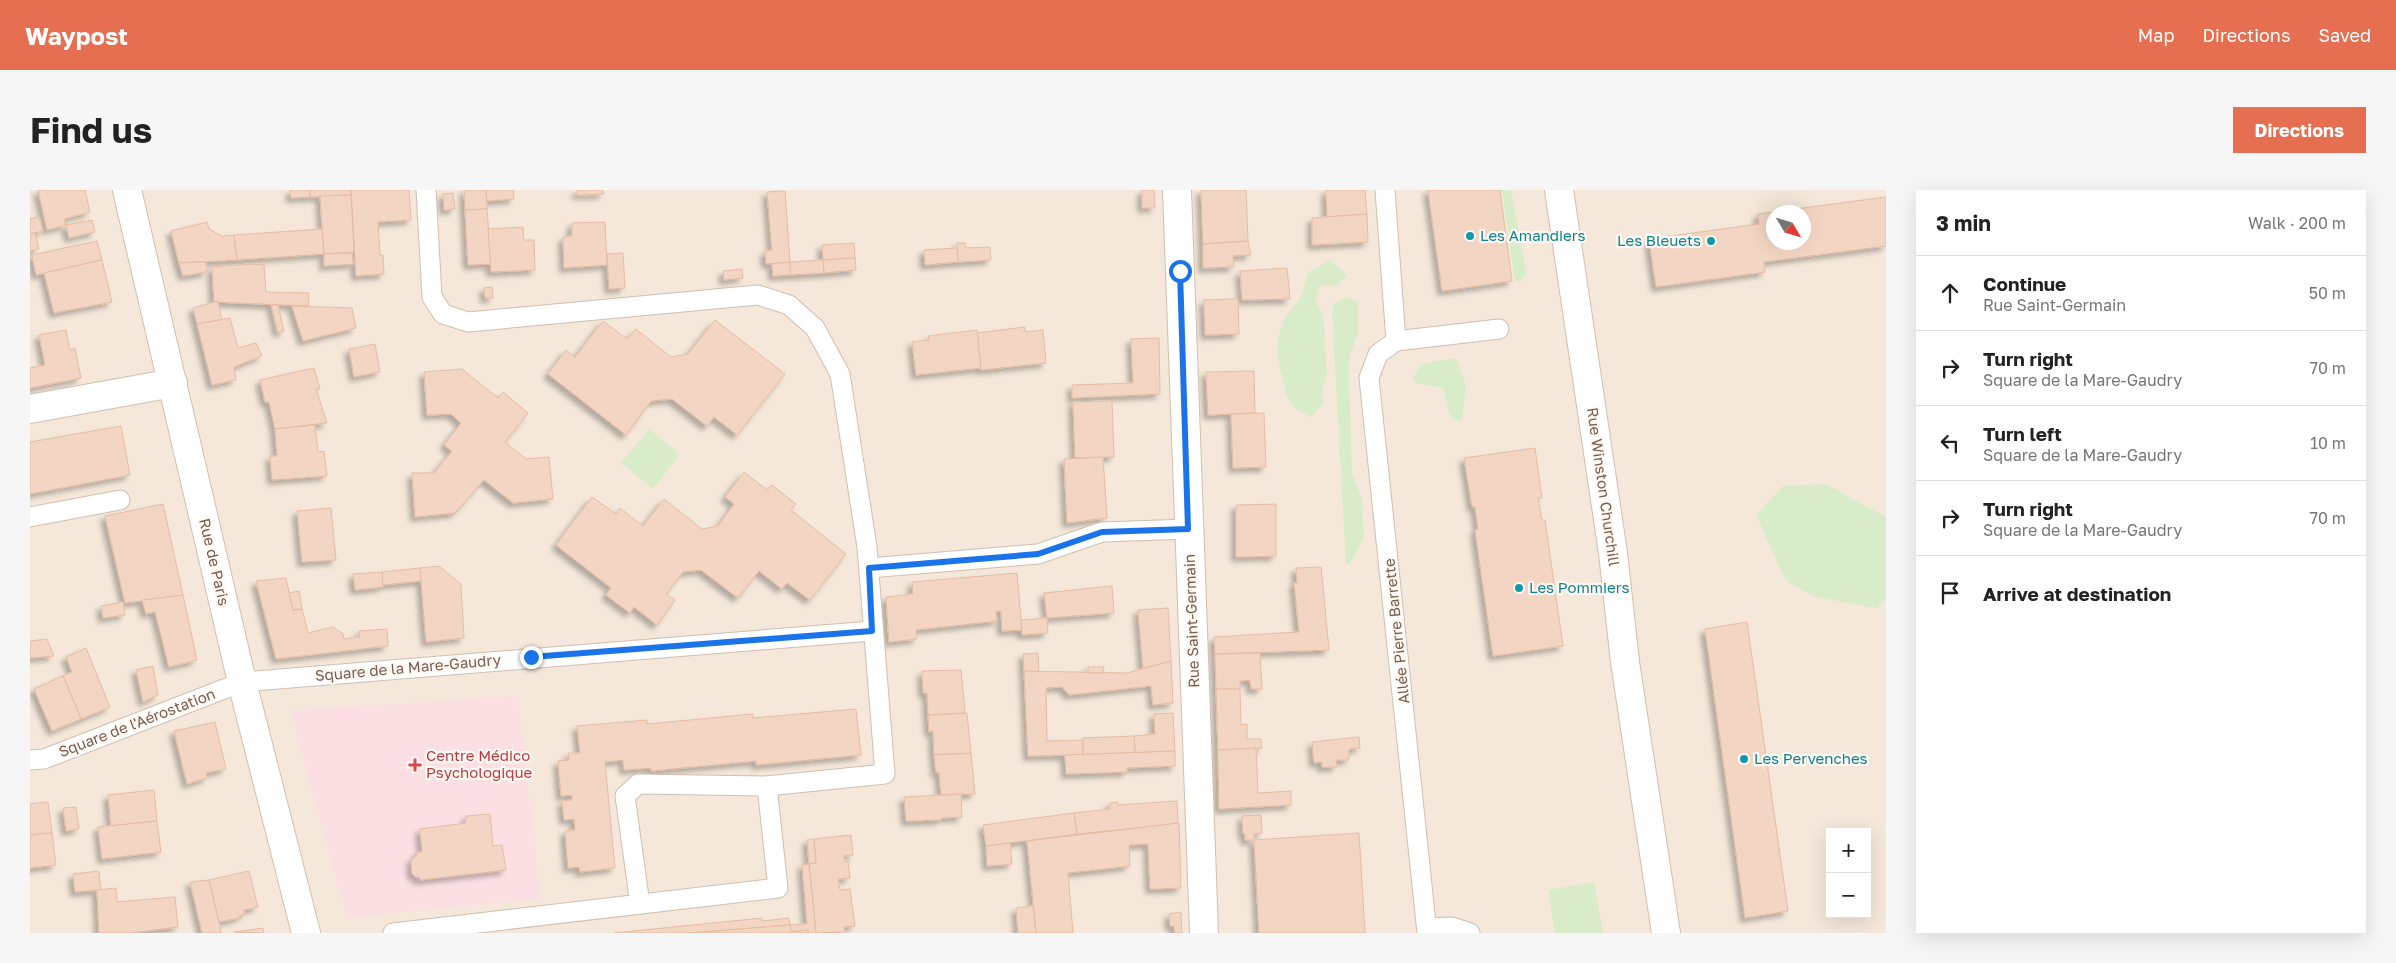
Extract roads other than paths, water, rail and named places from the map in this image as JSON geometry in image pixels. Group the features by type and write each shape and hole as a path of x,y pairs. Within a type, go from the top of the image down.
{"street":[{"name":"Rue de Paris","path":"127,190 242,682 306,933"},
{"name":"Rue Saint-Germain","path":"1177,190 1204,933"},
{"name":"Rue Winston Churchill","path":"1559,190 1613,553 1625,662 1666,933"},
{"path":"30,409 172,383"}],"lane":[{"path":"426,190 432,297 443,314 468,322 758,295 789,305 815,328 840,374 869,568 872,631 885,774 767,786 638,784 625,796 640,904"},
{"path":"1385,190 1396,341 1499,329"},
{"name":"Allée Pierre Barrette","path":"1396,341 1378,354 1369,378 1427,930"},
{"path":"30,517 120,500"},
{"path":"869,568 1038,554 1102,532 1188,529"},
{"name":"Square de la Mare-Gaudry","path":"242,682 872,631"},
{"name":"Square de l'Aérostation","path":"30,760 44,759 242,682"},
{"path":"393,933 778,888 767,786"},
{"path":"1427,930 1452,927 1470,933"}],"place":[{"name":"Les Amandiers","path":"1470,236"},
{"name":"Les Bleuets","path":"1711,241"},
{"name":"Les Pommiers","path":"1519,588"},
{"name":"Les Pervenches","path":"1744,759"},
{"name":"Centre Médico Psychologique","path":"415,765"}]}
